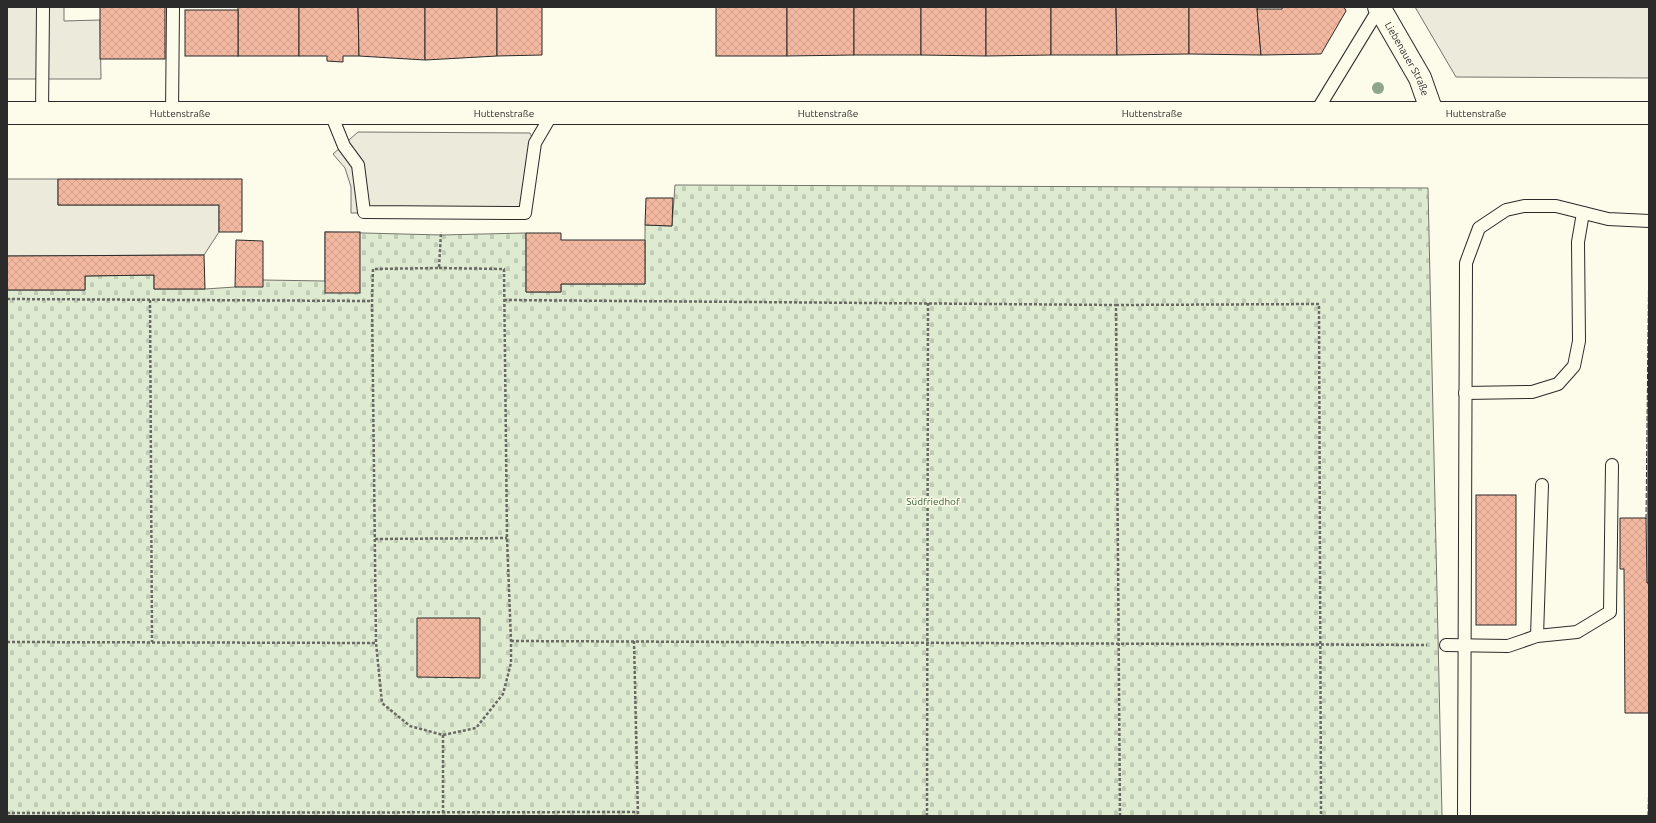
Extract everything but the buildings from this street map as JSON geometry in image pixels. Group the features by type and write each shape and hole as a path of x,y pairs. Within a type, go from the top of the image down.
{"street":[{"name":"Liebenauer Straße","path":"1380,7 1420,78 1432,112"},
{"name":"Huttenstraße","path":"7,113 1649,113"}],"lane":[{"path":"42,113 43,7"},
{"path":"172,113 173,7"},
{"path":"1316,112 1380,7"},
{"path":"331,114 344,146 358,165 364,212 525,213 536,143 552,114"},
{"path":"1464,816 1466,263 1479,228 1506,210 1524,206 1556,206 1608,219 1649,221"},
{"path":"1465,393 1532,392 1558,384 1574,366 1579,341 1578,242 1583,213"},
{"path":"1446,645 1508,646 1536,636 1577,632 1610,612 1612,465"},
{"path":"1536,636 1542,485"}],"path":[{"path":"439,268 441,213"},
{"path":"373,269 504,269 504,300 507,538 511,663 503,694 476,728 443,735 410,726 382,703 376,643 372,301 373,269"},
{"path":"7,300 372,301"},
{"path":"150,300 152,642"},
{"path":"504,300 1116,305 1319,304 1321,816"},
{"path":"927,816 928,303"},
{"path":"1116,305 1120,816"},
{"path":"375,539 507,538"},
{"path":"511,640 1446,645"},
{"path":"634,641 638,816"},
{"path":"7,642 376,643"},
{"path":"443,735 444,816"},
{"path":"7,813 638,812"}],"green space":[{"name":"Südfriedhof","path":"675,185 1428,188 1442,816 7,816 7,290 85,290 85,276 154,275 154,289 205,289 235,287 263,280 325,281 325,232 441,235 526,233 526,292 561,292 561,284 645,284 645,225 672,226"},
{"path":"1649,240 1649,583 1647,583"}],"shaded area":[{"path":"7,7 64,7 64,21 100,20 101,79 7,79"},
{"path":"1415,7 1649,7 1649,78 1456,77"},
{"path":"358,132 530,133 535,143 525,213 351,213 351,187 345,168 333,154"},
{"path":"7,179 58,179 58,205 219,205 219,232 204,255 7,256"}],"fence":[{"path":"1646,519 1649,240"},
{"path":"1648,816 1649,771"}]}
